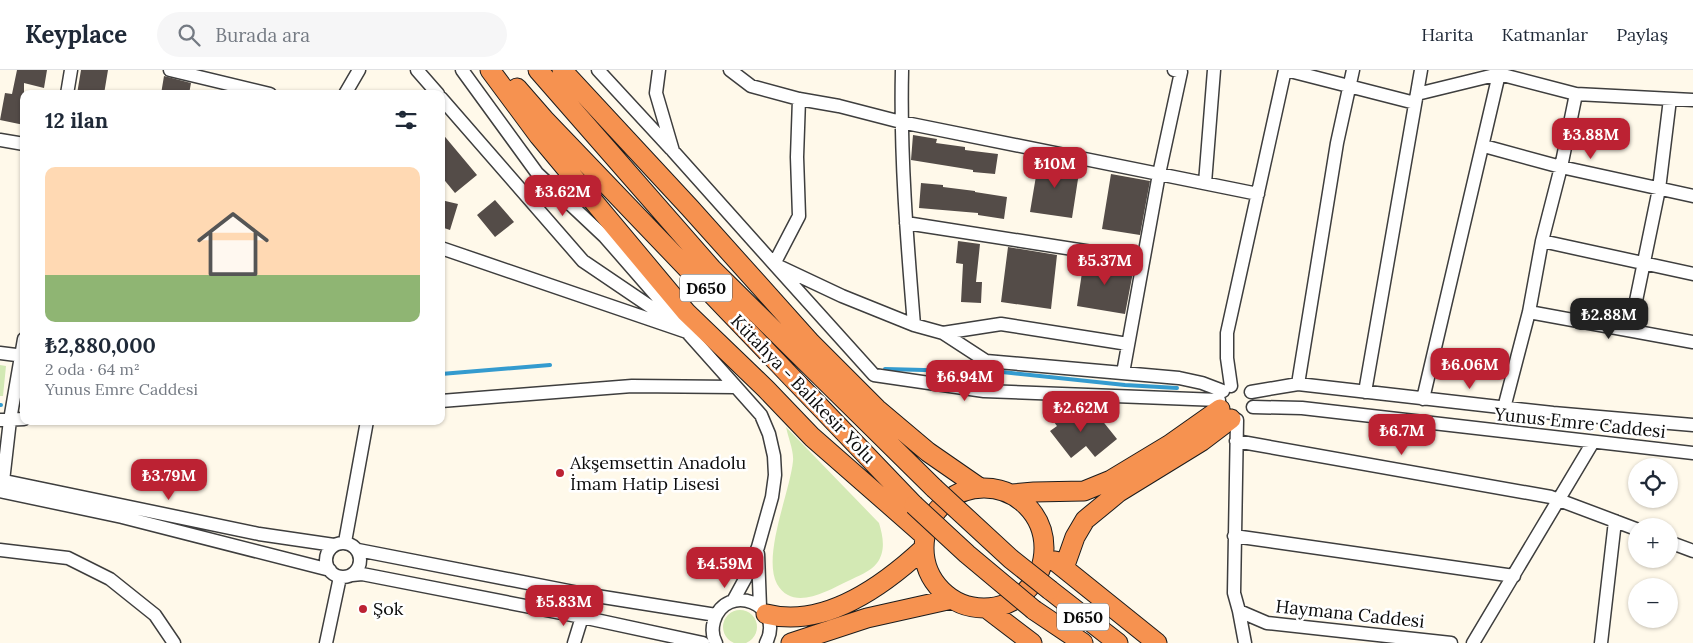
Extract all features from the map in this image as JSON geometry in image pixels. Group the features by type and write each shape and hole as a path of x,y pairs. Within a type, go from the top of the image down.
{"highway":[{"path":"490,70 539,136 686,312 766,389 812,437 924,542"},
{"name":"Kütahya - Balıkesir Yolu","path":"501,70 558,133 914,505 966,554 1034,610 1083,643"},
{"name":"Kütahya - Balıkesir Yolu","path":"538,70 712,268 934,488 1012,559 1118,643"},
{"path":"562,70 684,201 811,342 857,389 928,452 980,488"},
{"path":"1012,494 1084,491 1111,480 1152,455 1227,404"},
{"path":"1064,568 1075,537 1085,520 1118,492 1202,441 1227,404"},
{"path":"980,488 996,489 1012,494 1026,505 1037,519 1043,536 1044,553 1040,570 1031,585 1019,597 1003,605 986,608 968,606 952,599 940,590 925,564 924,542 930,521 938,508 964,491 980,488"},
{"path":"763,610 774,616 798,616 817,614 832,609 868,591 902,568 924,542"},
{"path":"1044,553 1157,643"},
{"path":"791,643 867,618 952,599"},
{"path":"986,608 1032,643"}],"street":[{"path":"68,90 71,70"},
{"path":"170,70 253,90"},
{"path":"346,90 359,70"},
{"path":"417,70 434,90"},
{"path":"462,70 537,173 605,238 735,387 761,414 769,434 774,456 775,475 772,497 758,547 733,601"},
{"path":"598,70 874,375 984,391 1227,404"},
{"path":"659,70 656,93 673,151"},
{"path":"730,70 751,86 799,99 839,106 901,122 1258,194"},
{"path":"902,70 901,122 914,325"},
{"path":"1123,373 1159,174 1181,72 1174,70"},
{"path":"1205,183 1214,70"},
{"path":"1245,643 1234,592 1236,440 1227,404 1227,333 1286,70 1416,98 1500,72 1576,94 1693,100"},
{"path":"1298,384 1337,143 1353,70"},
{"path":"1365,392 1421,70"},
{"path":"1423,399 1500,72"},
{"path":"1504,408 1529,312 1542,241 1561,167 1576,94"},
{"path":"774,264 799,216 797,158 799,99"},
{"path":"1630,330 1659,189 1670,99"},
{"path":"445,103 583,261 688,332"},
{"path":"0,140 20,143"},
{"path":"1484,146 1561,167 1693,196"},
{"path":"906,223 1143,260"},
{"path":"1542,241 1693,274"},
{"path":"445,249 688,332"},
{"path":"774,264 842,296 914,325 943,333 986,361 1179,378 1202,383 1243,418 1250,414 1254,399 1251,392 1245,387 1238,385 1227,404"},
{"path":"1529,312 1693,342"},
{"path":"943,333 1001,324 1128,344"},
{"path":"0,353 20,356"},
{"path":"984,391 986,361"},
{"path":"1,484 5,420 20,364"},
{"path":"1251,392 1298,384 1504,408 1693,425"},
{"path":"445,401 632,386 735,387"},
{"name":"Yunus Emre Caddesi","path":"1253,406 1302,408 1693,453"},
{"path":"5,420 20,419"},
{"path":"340,574 327,565 327,553 339,544 366,425"},
{"path":"1236,440 1551,497 1628,526"},
{"path":"1473,643 1593,442"},
{"path":"1,484 260,534 339,544 350,543 358,550 584,594 716,615"},
{"path":"1,484 340,574 362,574 582,617 702,643"},
{"path":"1601,643 1615,521"},
{"path":"1234,536 1514,576"},
{"path":"1678,545 1693,551"},
{"path":"758,547 763,610 770,623 770,632 766,643"},
{"path":"0,550 68,558 110,579 155,615 174,643"},
{"path":"340,574 360,566 361,560 358,550"},
{"path":"326,643 340,574"},
{"path":"716,643 712,631 716,615 727,604 743,600 752,602 763,610"},
{"name":"Haymana Caddesi","path":"1239,612 1267,623 1451,643"},
{"path":"574,643 582,617"}],"green space":[{"path":"0,365 6,366 3,396 0,396"},
{"path":"786,427 879,523 882,538 882,554 871,569 830,590 811,597 792,597 784,592 777,584 773,572 773,557 778,524 793,461 792,448"},
{"path":"740,610 752,615 757,627 752,639 740,644 728,639 723,627 728,615"}],"building":[{"path":"17,70 47,70 44,88 24,83 24,90 20,90 20,124 0,120 5,93 12,94"},
{"path":"81,70 108,70 105,90 78,90"},
{"path":"164,76 191,83 190,90 162,90"},
{"path":"913,135 937,139 936,143 965,147 965,150 998,154 995,174 973,172 973,170 911,160"},
{"path":"445,137 477,175 455,193 445,181"},
{"path":"1039,158 1080,166 1072,218 1030,212"},
{"path":"1111,174 1150,181 1140,235 1102,229"},
{"path":"921,183 943,185 943,187 1007,197 1004,219 978,215 978,213 919,208"},
{"path":"495,200 514,222 495,237 477,215"},
{"path":"445,201 458,204 450,230 445,228"},
{"path":"958,241 980,244 976,282 982,282 981,303 961,302 963,264 956,263"},
{"path":"1008,247 1057,255 1051,309 1001,302"},
{"path":"1084,259 1134,267 1125,314 1077,306"},
{"path":"1066,404 1084,425 1097,414 1117,439 1095,457 1086,446 1071,458 1050,431 1057,426 1050,417"}],"waterway":[{"path":"445,374 550,365"},
{"path":"885,369 1002,372 1125,385 1177,388"}],"place":[{"name":"Akşemsettin Anadolu İmam Hatip Lisesi","path":"560,473"},
{"name":"Şok","path":"363,609"}]}
